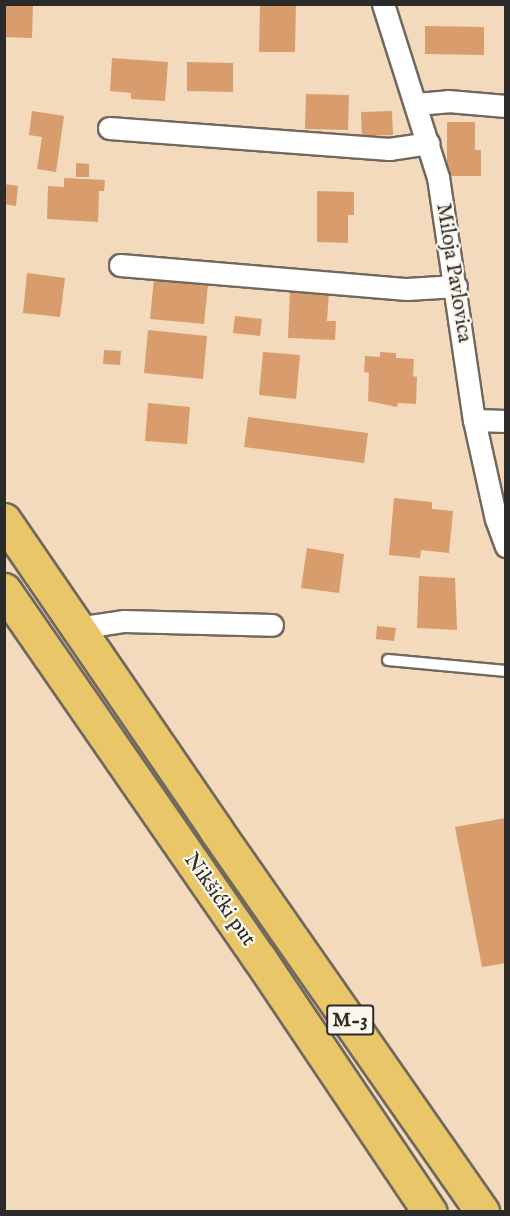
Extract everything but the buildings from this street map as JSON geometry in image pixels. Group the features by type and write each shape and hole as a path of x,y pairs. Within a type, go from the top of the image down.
{"main road":[{"path":"4,520 216,830 184,848"},
{"name":"Nikšićki put","path":"4,590 184,848 430,1212"},
{"name":"M-3","path":"216,830 482,1212"}],"street":[{"name":"Miloja Pavlovica","path":"383,4 438,177 456,286 474,420 496,519 506,546"},
{"path":"416,104 448,101 506,105"},
{"path":"109,128 389,149 429,143"},
{"path":"120,265 407,289 456,286"},
{"path":"474,420 506,421"},
{"path":"77,628 124,621 272,625"}],"lane":[{"path":"388,660 506,671"}]}
